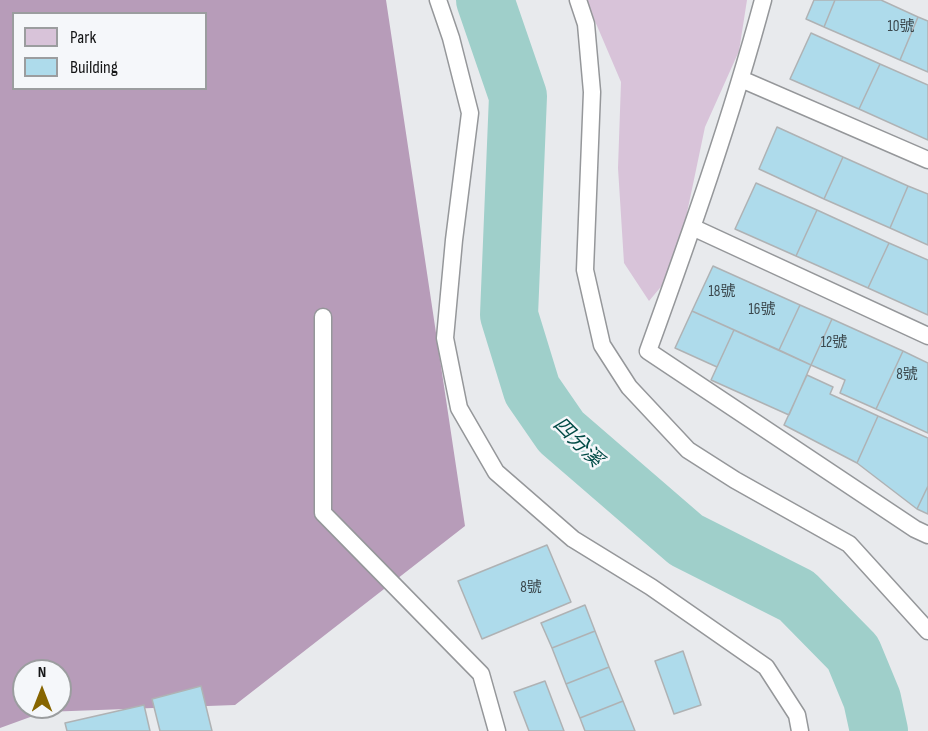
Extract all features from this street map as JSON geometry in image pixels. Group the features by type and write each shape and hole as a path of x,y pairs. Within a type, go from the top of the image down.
{"lane":[{"path":"438,0 451,38 470,113 454,240 445,338 459,408 496,472 573,539 651,587 766,667 797,715 800,731"},
{"path":"578,0 586,24 592,92 585,270 602,345 629,387 688,450 735,480 849,544 928,631"},
{"path":"763,0 741,79 693,227 648,351 915,529 928,535"},
{"path":"741,79 928,160"},
{"path":"693,227 928,336"},
{"path":"323,317 323,513 481,674 497,731"}],"green space":[{"path":"586,0 747,0 739,51 705,127 675,270 649,301 624,263 618,168 621,82"}],"shaded area":[{"path":"0,0 386,0 465,526 235,705 72,711 72,659 12,659 12,719 25,719 0,728"}],"building":[{"path":"814,0 835,0 824,27 806,19"},
{"path":"835,0 881,0 918,17 900,60 824,27"},
{"path":"918,17 928,21 928,72 900,60"},
{"path":"811,33 880,64 859,109 790,79"},
{"path":"880,64 928,85 928,140 859,109"},
{"path":"777,127 843,157 824,199 759,169"},
{"path":"843,157 908,186 890,228 824,199"},
{"path":"756,183 817,210 796,256 735,229"},
{"path":"908,186 928,194 928,245 890,228"},
{"path":"817,210 889,243 868,288 796,256"},
{"path":"889,243 928,260 928,315 868,288"},
{"path":"713,266 800,305 779,350 692,311"},
{"path":"800,305 832,319 811,365 779,350"},
{"path":"692,311 734,330 717,367 675,348"},
{"path":"832,319 903,351 876,409 840,393 845,380 811,365"},
{"path":"734,330 811,365 789,415 711,380"},
{"path":"903,351 928,363 928,433 876,409"},
{"path":"807,375 833,387 830,394 878,416 857,463 784,425"},
{"path":"878,416 928,438 928,486 917,509 857,463"},
{"path":"928,486 928,514 917,509"},
{"path":"547,545 571,602 482,639 458,581"},
{"path":"585,605 595,631 552,648 541,623"},
{"path":"595,631 609,667 566,684 552,648"},
{"path":"683,651 701,705 674,714 655,661"},
{"path":"609,667 623,701 580,718 566,684"},
{"path":"545,681 564,731 529,731 514,692"},
{"path":"201,686 212,731 160,731 152,699"},
{"path":"623,701 635,731 585,731 580,718"},
{"path":"144,705 150,731 67,731 65,723"}],"waterway":[{"name":"四分溪","path":"485,0 518,96 509,315 532,390 561,432 686,540 797,596 853,653 872,699 879,731"}]}
